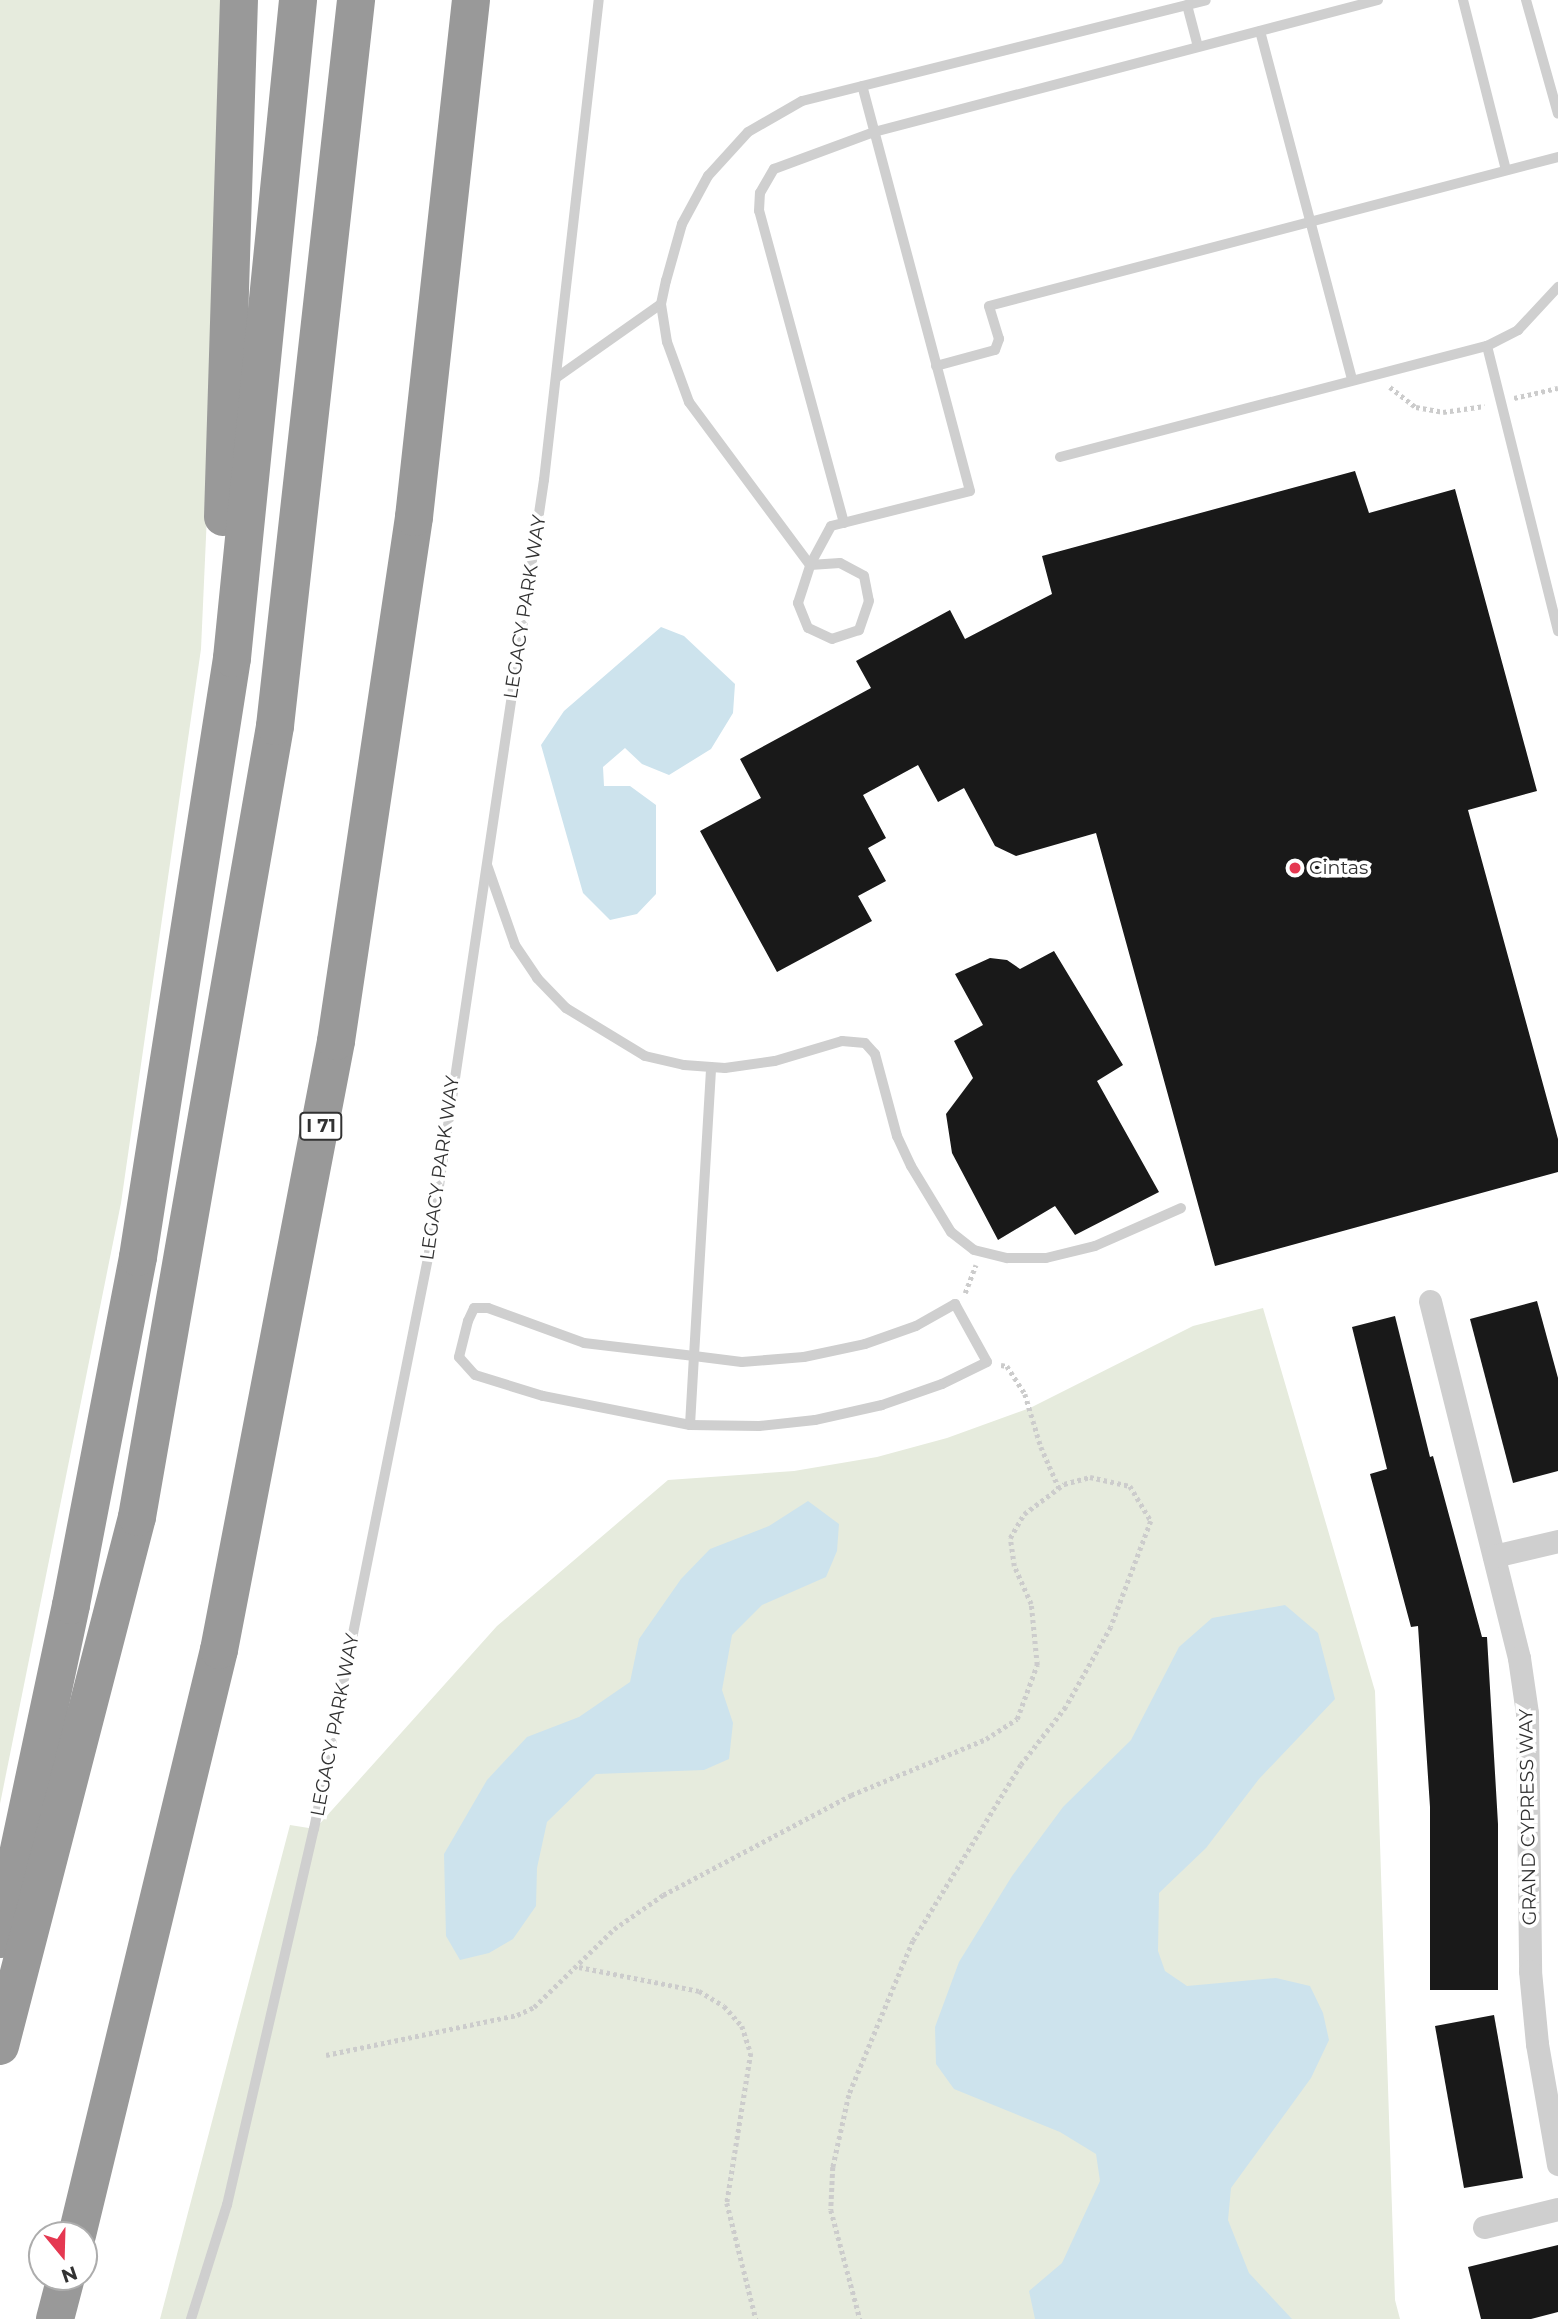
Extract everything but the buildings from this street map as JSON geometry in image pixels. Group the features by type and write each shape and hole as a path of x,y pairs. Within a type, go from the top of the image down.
{"highway":[{"path":"232,658 222,574 239,0"},
{"path":"0,1939 71,1605 138,1257 232,658 298,0"},
{"path":"1,2043 137,1517 268,767 356,0"},
{"name":"I 71","path":"81,2221 219,1650 336,1041 414,517 471,0"},
{"path":"0,1977 1,2043"},
{"path":"55,2319 62,2291"}],"street":[{"name":"GRAND CYPRESS WAY","path":"1430,1301 1494,1556 1527,1713 1531,1970 1537,2044 1558,2164"},
{"path":"1494,1556 1558,1541"},
{"path":"1484,2227 1558,2209"}],"lane":[{"name":"LEGACY PARK WAY","path":"191,2319 227,2205 314,1829 429,1253 555,378 599,0"},
{"path":"810,565 689,402 667,342 661,304 682,224 708,176 748,132 802,101 1206,0"},
{"path":"844,523 759,212 760,193 774,169 874,132 1378,0"},
{"path":"1463,0 1506,170"},
{"path":"1526,0 1558,114"},
{"path":"1187,5 1198,47"},
{"path":"1260,31 1352,380"},
{"path":"810,565 839,563 864,576 869,601 859,630 832,639 808,628 798,603 810,565 831,526 970,491 862,86"},
{"path":"936,366 995,350 999,339 989,306 1558,156"},
{"path":"1060,457 1487,346 1518,330 1558,288"},
{"path":"555,378 661,304"},
{"path":"1487,346 1558,631"},
{"path":"486,862 515,945 537,978 566,1008 645,1056 712,1067 775,1061 842,1041 865,1043 875,1054 897,1136 911,1166 951,1232 974,1250 1007,1258 1046,1258 1095,1246 1181,1209"},
{"path":"690,1425 712,1067"},
{"path":"954,1304 987,1362 942,1384 882,1405 815,1420 759,1426 690,1425 543,1396 475,1375 459,1357 474,1308 488,1308 584,1343 742,1362 804,1357 865,1344 916,1326 954,1304"}],"path":[{"path":"1373,374 1416,407 1443,412 1486,406"},
{"path":"1514,398 1558,388"},
{"path":"954,1304 965,1293 977,1261"},
{"path":"987,1362 1007,1366 1026,1394 1041,1447 1059,1488"},
{"path":"326,2055 517,2015 534,2007 579,1967 614,1929 663,1895 851,1795 986,1739 1017,1719 1037,1665 1031,1604 1014,1566 1010,1538 1024,1514 1059,1488 1090,1477 1130,1486 1151,1521 1147,1541 1111,1627 1066,1707 1021,1765 913,1941 849,2095 833,2168 831,2210 860,2319"},
{"path":"579,1967 699,1991 724,2006 742,2026 751,2053 727,2203 756,2319"}],"shaded area":[{"path":"0,0 230,0 201,649 121,1203 0,1804"},
{"path":"1263,1308 1375,1691 1395,2300 1400,2319 160,2319 290,1825 315,1829 497,1626 668,1480 794,1471 877,1457 947,1438 1030,1408 1193,1326"}],"water":[{"path":"661,627 684,636 735,684 733,713 711,749 669,775 642,764 625,748 603,767 604,786 630,786 656,805 656,894 637,914 610,920 583,893 541,745 564,711"},
{"path":"808,1501 839,1524 837,1551 826,1577 762,1605 732,1635 722,1690 733,1723 729,1759 704,1770 596,1774 547,1822 537,1868 536,1906 513,1939 489,1953 460,1960 446,1936 444,1854 487,1780 527,1737 579,1717 630,1682 639,1639 681,1579 710,1549 769,1526"},
{"path":"1285,1605 1318,1633 1335,1699 1259,1779 1206,1848 1159,1893 1158,1951 1165,1971 1187,1986 1276,1978 1310,1986 1323,2013 1329,2040 1311,2078 1231,2188 1228,2220 1249,2273 1292,2319 1035,2319 1029,2291 1062,2263 1100,2181 1096,2154 1060,2132 954,2089 936,2064 935,2027 959,1962 1012,1876 1063,1807 1131,1740 1179,1647 1212,1618"}],"place":[{"name":"Cintas","path":"1295,868"}]}
